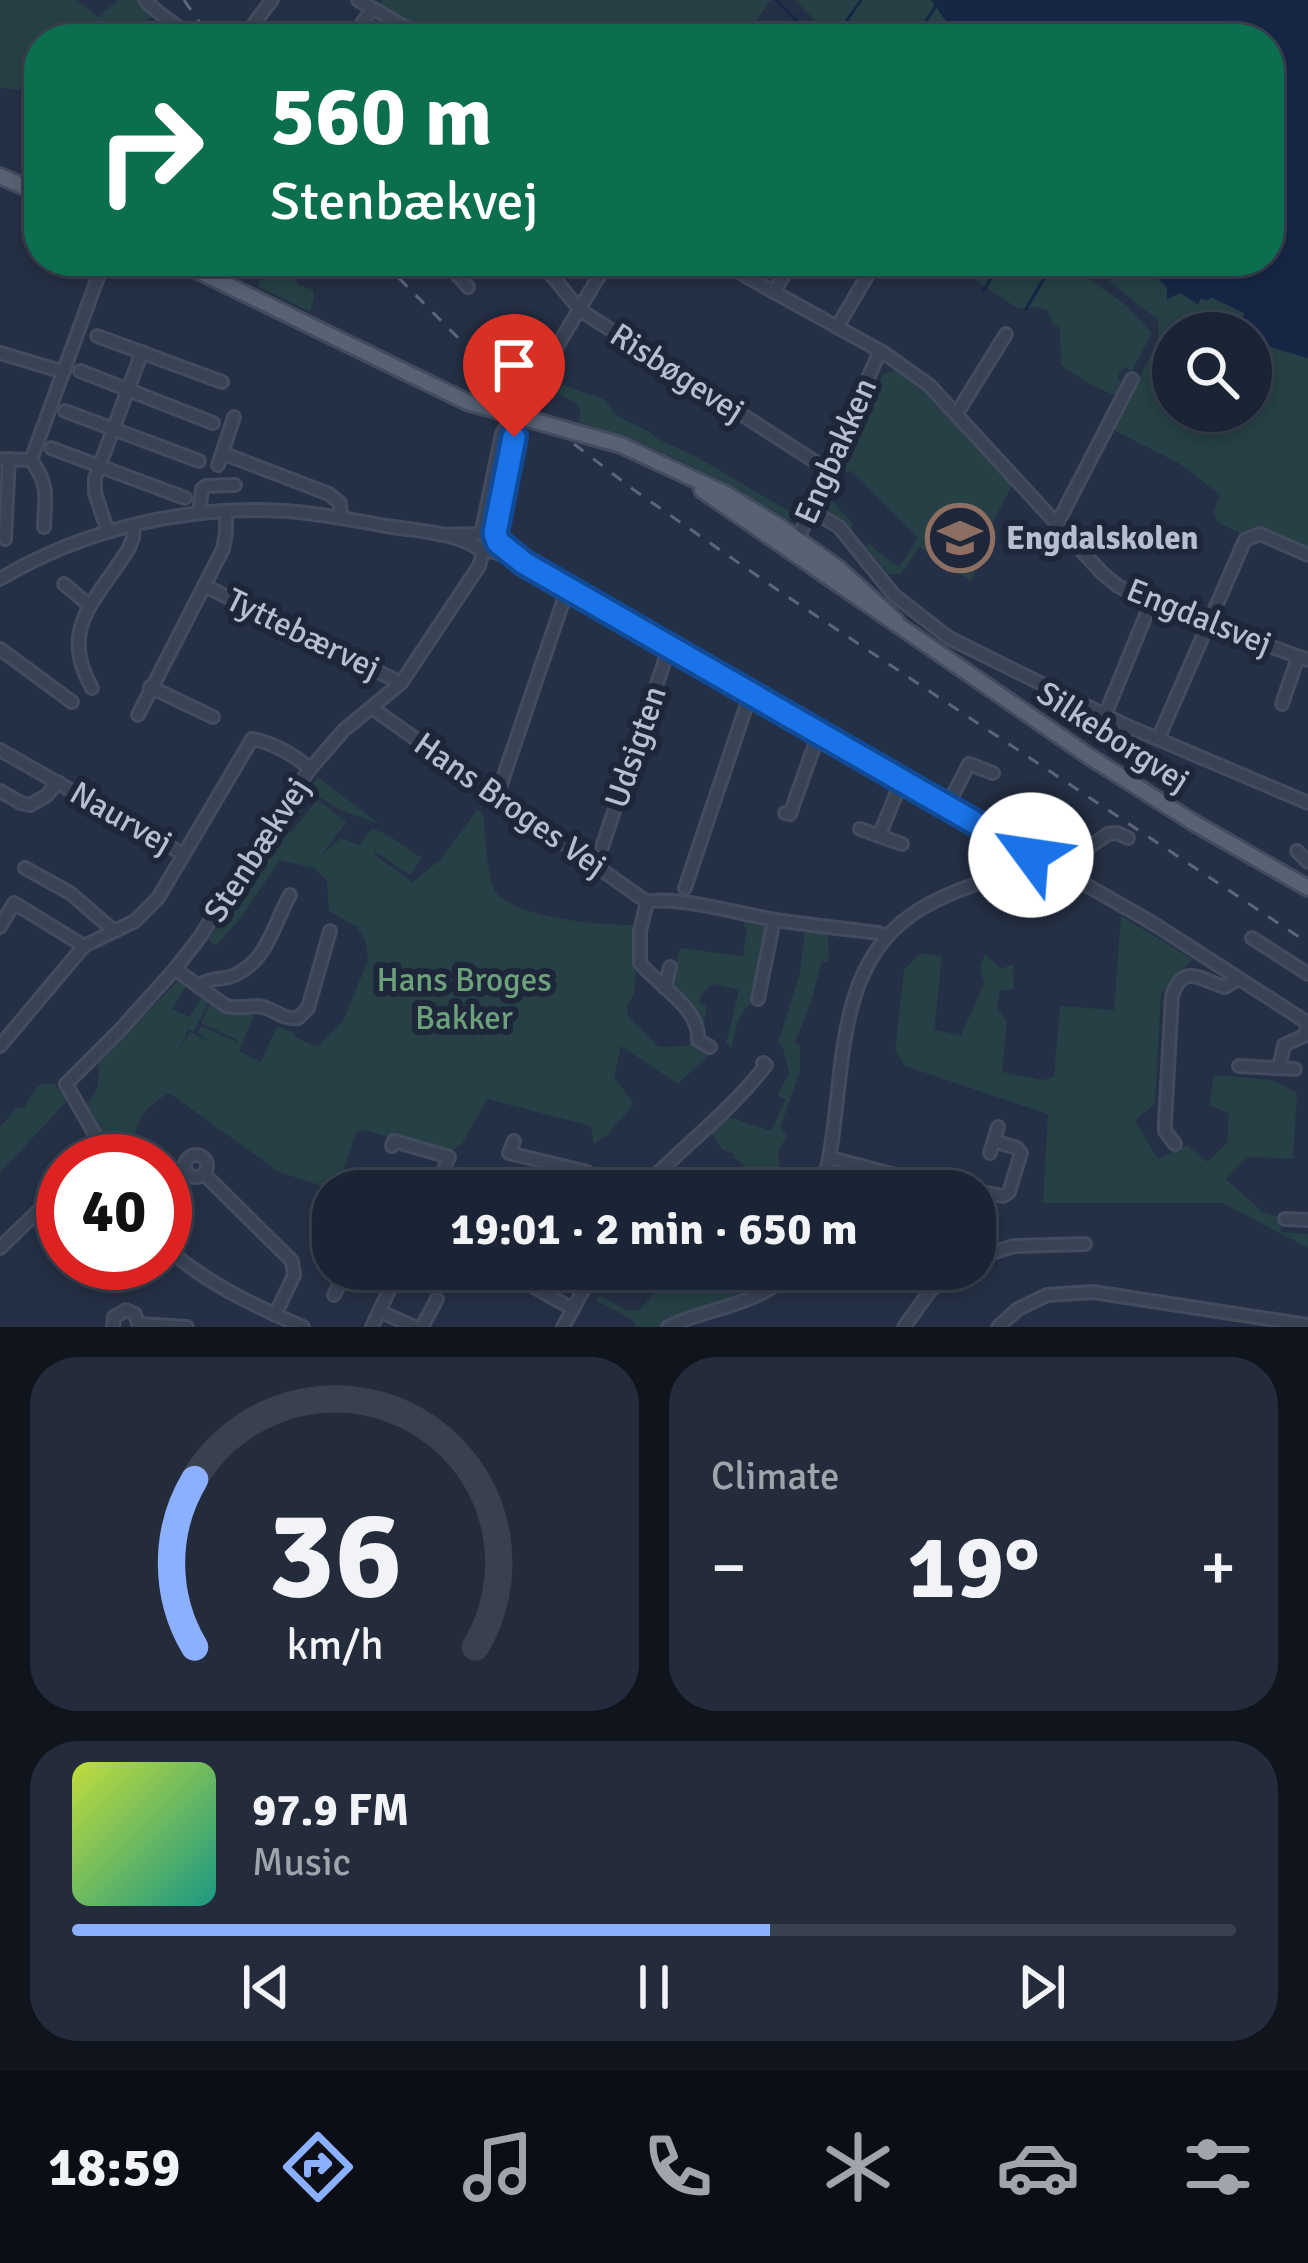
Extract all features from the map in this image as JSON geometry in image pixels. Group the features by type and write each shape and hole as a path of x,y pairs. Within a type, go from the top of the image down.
{"main road":[{"name":"Silkeborgvej","path":"209,276 454,396 621,445 726,494 792,544 852,580 896,621 1142,790 1308,888"}],"street":[{"path":"145,0 175,24"},
{"path":"254,24 272,0"},
{"path":"358,0 391,24"},
{"path":"362,24 372,9"},
{"path":"31,460 99,276"},
{"path":"458,276 468,287"},
{"name":"Risbøgevej","path":"552,276 580,310 828,470"},
{"path":"549,360 599,276"},
{"path":"774,292 783,276"},
{"path":"837,327 867,276"},
{"name":"Engdalsvej","path":"747,277 880,351 929,385 1103,574 1133,595 1303,658 1282,704"},
{"path":"957,413 1006,334"},
{"path":"97,335 222,382"},
{"name":"Engbakken","path":"792,544 880,351"},
{"path":"108,532 94,486 142,352"},
{"path":"0,353 64,372"},
{"path":"80,371 213,423"},
{"path":"1057,524 1132,379"},
{"path":"65,411 199,461"},
{"name":"Stenbækvej","path":"94,1134 66,1084 122,1029 200,937 310,769 344,730 401,682 478,566 502,434 512,416"},
{"path":"234,417 220,459 329,494 340,503 341,517"},
{"path":"51,448 185,498"},
{"path":"5,539 4,459 31,460"},
{"path":"31,460 45,482 44,527"},
{"path":"199,513 206,486 235,485"},
{"path":"811,510 839,527 894,595 934,628 1158,740 1308,803"},
{"path":"138,715 225,541 226,511"},
{"path":"0,580 108,532 199,513 285,511 486,541 1172,934 1307,1031 1284,1045 1279,1068"},
{"path":"92,688 77,640 78,627 129,548 134,525"},
{"path":"1158,740 1240,548 1253,535 1266,536 1308,555"},
{"path":"64,584 90,606"},
{"name":"Tyttebærvej","path":"205,586 401,682"},
{"path":"497,796 567,590"},
{"path":"1106,715 1151,603"},
{"name":"Udsigten","path":"602,847 669,648"},
{"path":"0,650 72,702"},
{"path":"150,687 213,717"},
{"path":"685,888 751,695"},
{"name":"Hans Broges Vej","path":"372,708 647,902 667,901 886,937"},
{"path":"785,812 790,814 819,733"},
{"path":"0,1046 84,946 148,910 252,739 310,769"},
{"name":"Naurvej","path":"0,750 183,854"},
{"path":"947,806 969,764 993,773"},
{"path":"879,836 902,780"},
{"name":"Naurvej","path":"0,791 30,805 58,782"},
{"path":"860,829 902,844"},
{"path":"1058,870 1070,856 1108,834 1127,838"},
{"path":"1297,851 1308,862"},
{"path":"827,1170 852,1004 862,974 886,937 925,907 1016,872 1034,857"},
{"path":"25,868 70,893 113,930"},
{"path":"199,987 206,980 239,974 261,952 290,895"},
{"path":"647,902 640,931 640,963 696,1021 700,1044 710,1047"},
{"path":"0,927 14,903 84,946"},
{"path":"758,999 774,920"},
{"path":"175,969 226,1006 259,1006 283,1018 298,1018 308,1008 330,931"},
{"path":"1252,938 1308,974"},
{"path":"665,988 670,968"},
{"path":"1175,1144 1165,1131 1165,1122 1176,985 1191,975 1225,987 1238,979"},
{"path":"662,1170 742,1094 766,1065 763,1063"},
{"path":"1239,1066 1295,1070"},
{"path":"831,1158 1003,1196 1010,1192 1021,1153 1017,1148 992,1147 998,1127"},
{"path":"392,1146 394,1141 449,1157 444,1170"},
{"path":"514,1141 509,1154 578,1170"},
{"path":"204,1174 292,1262 294,1274 280,1320"},
{"path":"0,1248 36,1213"},
{"path":"1285,1219 1308,1220"},
{"path":"996,1252 1014,1246 1085,1244"},
{"path":"192,1270 280,1320 303,1327"},
{"path":"334,1295 337,1290"},
{"path":"372,1327 389,1290"},
{"path":"539,1290 573,1309"},
{"path":"563,1327 583,1290"},
{"path":"668,1327 768,1290"},
{"path":"911,1324 931,1290"},
{"path":"998,1327 1018,1309 1047,1295 1069,1292 1308,1324"},
{"path":"379,1311 419,1327 437,1299"},
{"path":"113,1327 114,1317 126,1310 135,1314 139,1325 187,1327"},
{"path":"1216,1327 1224,1312"}],"green space":[{"path":"0,0 76,0 98,17 118,0 141,0 154,16 140,24 24,24 24,90 0,88"},
{"path":"383,0 771,0 754,24 414,24 379,6"},
{"path":"795,0 931,0 948,24 818,24"},
{"path":"263,276 297,276 299,285 313,290 310,312 257,286"},
{"path":"969,276 1087,276 1128,307 1152,333 1132,371 1125,367 1120,371 1116,396 1061,365 1060,329 1047,310 1017,308"},
{"path":"1102,276 1156,276 1174,295 1180,293 1198,304 1210,297 1242,312 1152,315"},
{"path":"1272,348 1308,358 1308,549 1265,529 1243,534 1217,522 1214,512 1220,495 1180,464 1112,429 1152,353 1152,432 1272,432"},
{"path":"898,369 934,397 1013,484 988,531 971,581 920,547 900,574 888,574 866,547 870,543 899,567 918,538 852,471 841,473 829,497 853,524 852,530 822,501 840,459 847,458 883,374"},
{"path":"543,378 603,399 619,417 794,514 808,488 812,489 799,518 789,520 687,464 579,422 577,404 541,385"},
{"name":"Hans Broges Bakker","path":"318,777 379,824 340,810 314,794 287,831 291,833 317,799 346,822 321,856 341,838 359,845 372,829 422,858 410,875 374,854 412,882 441,859 477,810 483,813 491,881 503,899 560,919 639,925 639,965 628,1017 659,1047 688,1046 695,1033 697,1045 710,1054 678,1084 621,1046 614,1077 634,1104 594,1144 591,1126 487,1099 462,1144 447,1153 363,1130 356,1132 344,1170 312,1170 312,1183 279,1172 169,1093 151,1106 136,1134 101,1134 84,1106 97,1087 98,1064 179,979 187,985 172,1009 189,1017 203,995 209,1001 194,1031 188,1029 179,1051 190,1032 214,1044 198,1033 201,1026 237,1042 201,1023 210,1005 228,1014 255,1012 239,1051 261,1062 277,1026 318,1047 344,1019 368,960 366,942 357,927 329,911 327,881 314,868 280,860 216,946 208,940"},
{"path":"1121,916 1192,959 1161,994 1155,1104 1135,1120 1158,1159 1187,1145 1208,1162 1227,1143 1229,1113 1209,1105 1214,1075 1273,1080 1297,1093 1293,1159 1248,1157 1226,1179 1264,1213 1281,1217 1281,1232 1308,1234 1308,1248 1223,1203 1043,1203 1048,1114 905,1066 895,1051 904,969 922,953 942,957 934,1030 961,1035 984,984 980,966 985,954 1001,969 1013,964 1014,989 1000,991 997,1008 1007,1022 1002,1072 1042,1080 1054,1077 1060,1006 1114,1010"},
{"path":"744,917 770,927 752,1003 740,1017 732,1048 726,1043 739,990 713,984 703,992 699,1002 707,1006 703,1028 667,988 681,948 743,956"},
{"path":"805,928 828,930 829,962 822,961 795,1042 800,1046 800,1071 780,1128 787,1135 778,1152 780,1170 740,1170 744,1165 723,1150 709,1131 720,1119 732,1118 771,1131 786,1099 777,1096 789,1073 778,1043 800,973"},
{"path":"55,1084 67,1101 0,1173 0,1127 17,1107 23,1109 37,1087"},
{"path":"658,1290 755,1291 678,1316 660,1327 636,1327 631,1319 595,1300 601,1296 628,1311 639,1310"}],"water":[{"path":"931,0 1308,0 1308,358 1272,347 1272,312 1242,312 1211,297 1201,298 1198,304 1180,293 1167,299 1167,287 1156,276 1284,276 1284,24 948,24"}],"waterway":[{"path":"844,24 861,0"},
{"path":"777,1 800,24"},
{"path":"924,24 935,7"},
{"path":"984,290 992,276"},
{"path":"1026,309 1045,276"}],"railway":[{"path":"184,0 201,24"},
{"path":"397,276 473,353 539,410"},
{"path":"574,444 779,591 1308,943"}],"place":[{"name":"Engdalskolen","path":"960,538"}],"route":[{"path":"514,437 495,533 498,542 567,590 1031,855"}]}
